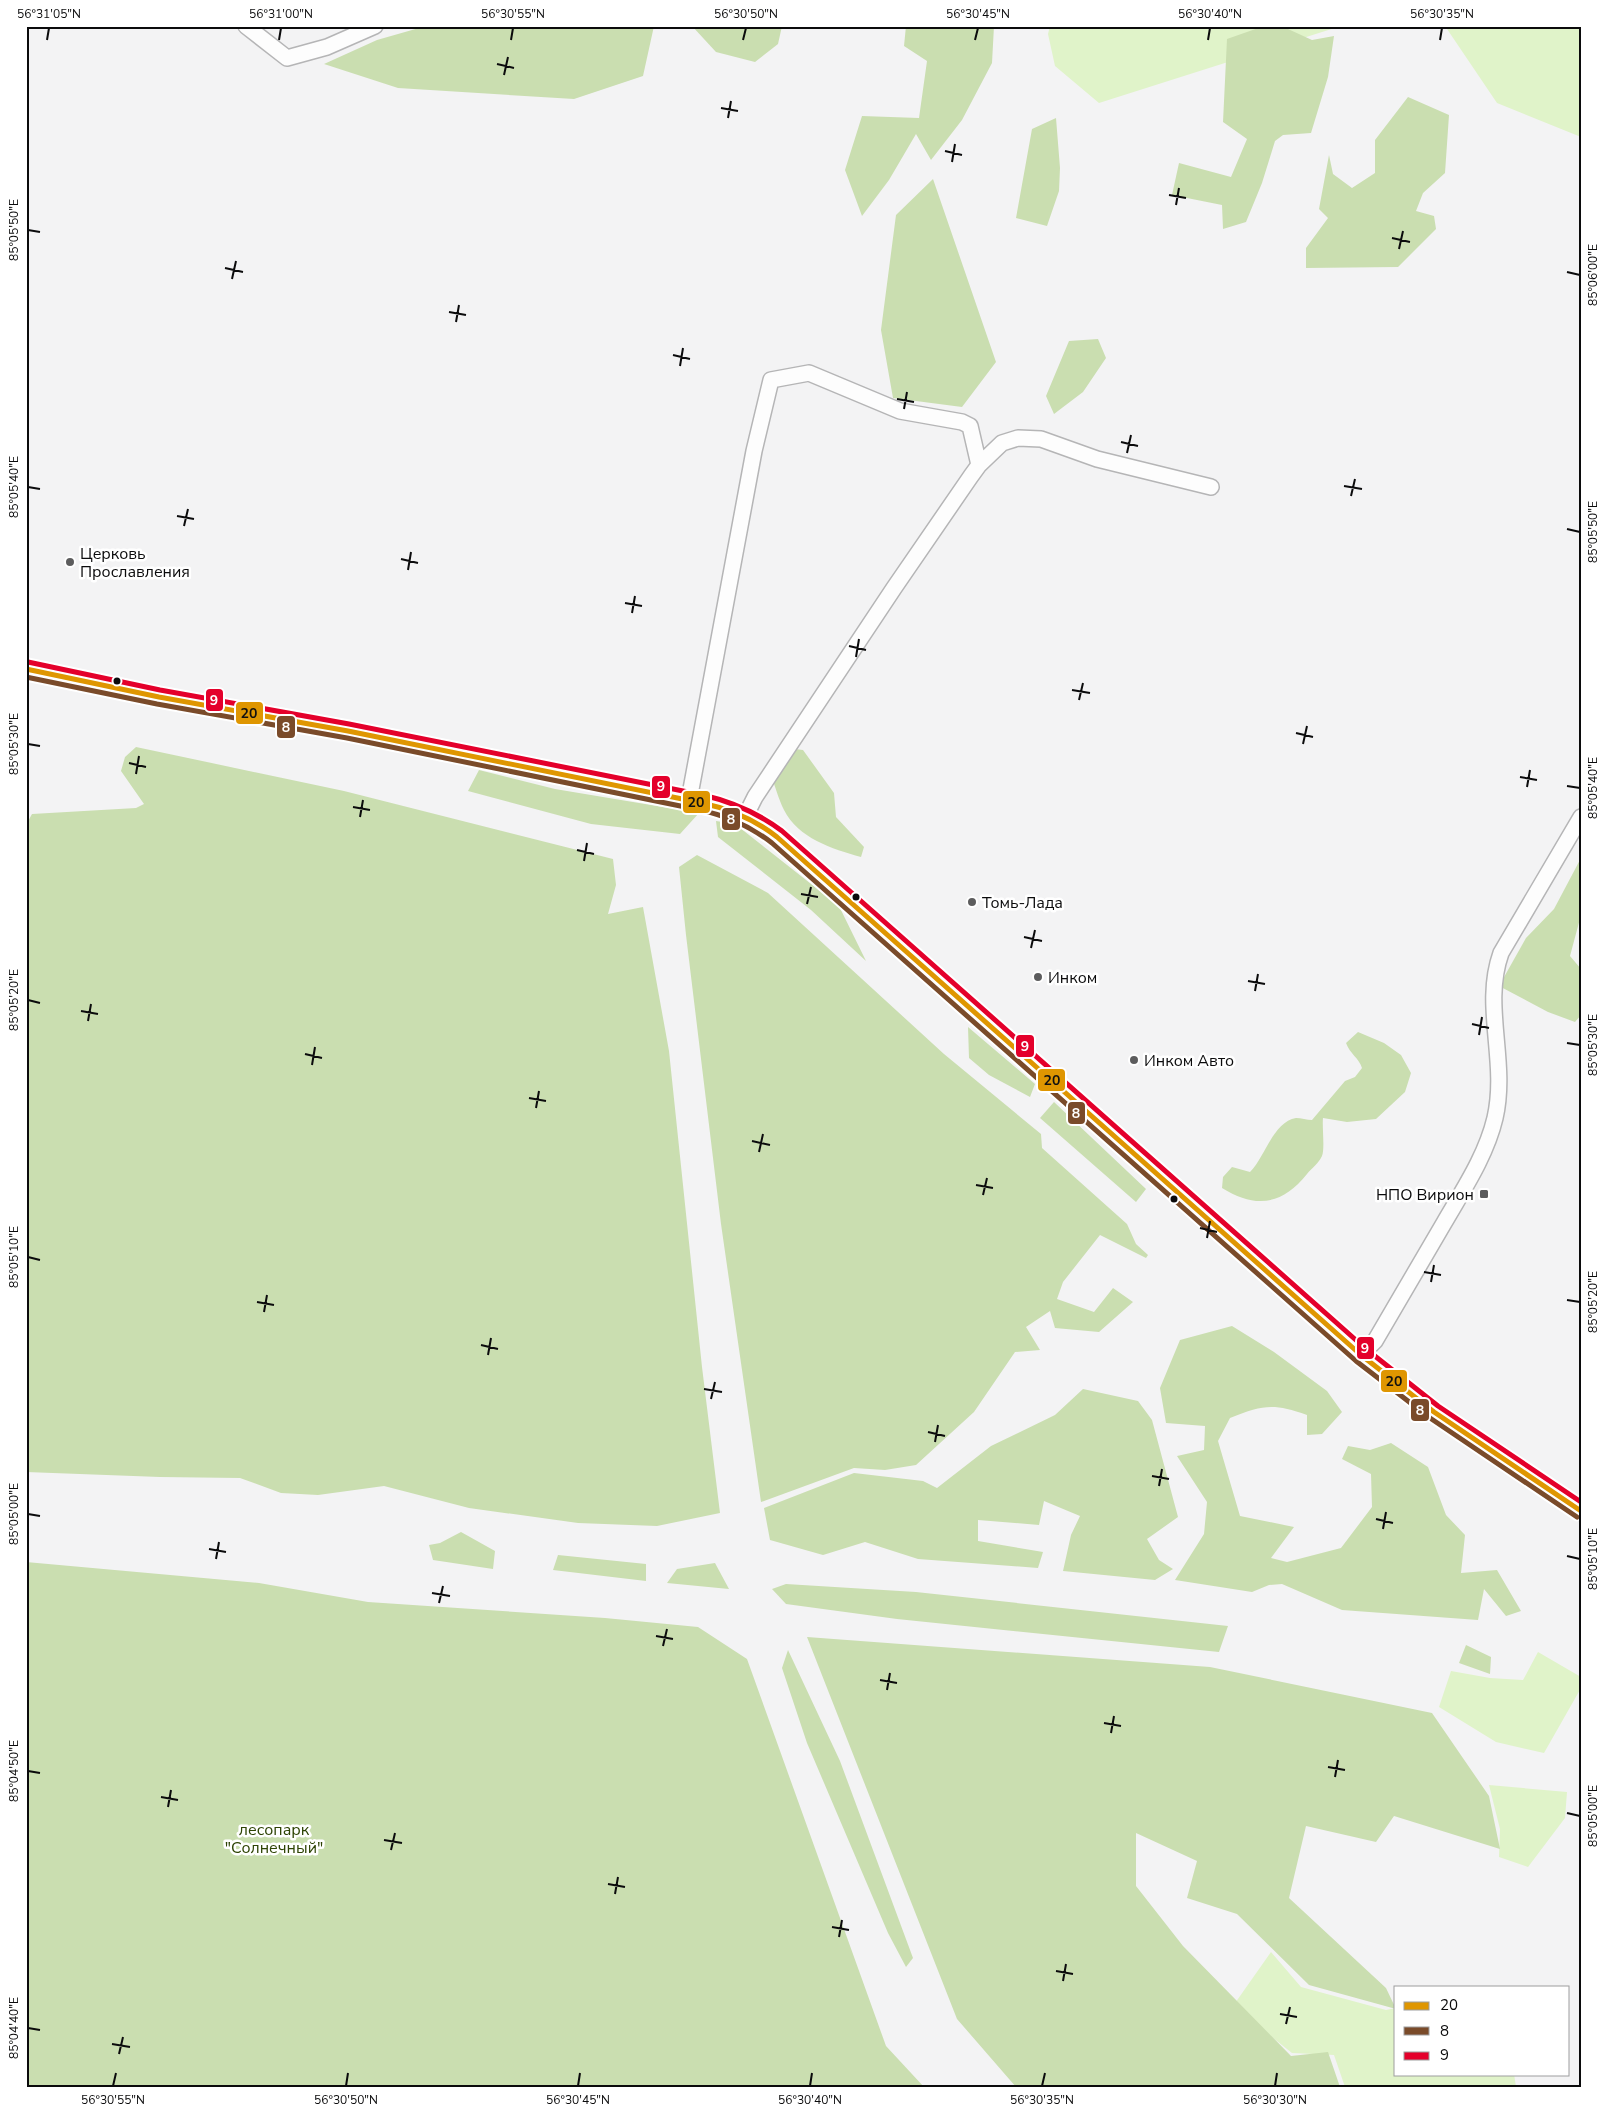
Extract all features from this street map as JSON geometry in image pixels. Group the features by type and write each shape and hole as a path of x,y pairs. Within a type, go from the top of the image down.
{"main road":[{"path":"26,669 159,697 348,731 689,800 728,808 746,815 777,837 1360,1354 1434,1412 1581,1511"}],"street":[{"path":"246,26 287,58 327,47 375,26"},
{"path":"689,800 754,451 771,380 810,373 900,411 962,422 970,426 979,465"},
{"path":"746,815 755,797 894,588 979,465 1002,443 1018,438 1040,439 1097,459 1211,487"},
{"path":"1360,1354 1375,1341 1466,1185 1486,1143 1499,1094 1500,1062 1493,991 1495,970 1501,953 1581,817"}],"green space":[{"path":"426,26 654,26 643,76 574,99 398,88 324,64 377,40"},
{"path":"692,26 782,26 778,44 755,62 716,52"},
{"path":"906,26 994,26 992,63 962,120 931,160 916,134 889,180 862,216 845,170 862,116 919,118 927,61 904,46"},
{"path":"1050,26 1341,26 1099,103 1055,66 1048,34"},
{"path":"1264,26 1288,26 1288,29 1312,40 1334,36 1328,77 1311,133 1283,135 1275,141 1262,183 1246,222 1223,229 1222,205 1172,195 1179,163 1231,177 1247,139 1223,122 1227,39"},
{"path":"1445,26 1581,26 1581,137 1497,103"},
{"path":"1408,97 1449,115 1445,173 1423,193 1416,211 1434,216 1436,229 1398,267 1306,268 1306,248 1328,218 1319,209 1329,155 1333,174 1352,188 1375,173 1375,140"},
{"path":"1056,118 1060,168 1059,191 1047,226 1016,218 1032,129"},
{"path":"933,179 996,362 962,407 893,398 881,330 896,215"},
{"path":"1098,339 1106,358 1083,392 1054,414 1046,396 1069,341"},
{"path":"136,747 344,791 613,859 616,885 608,914 643,907 669,1051 702,1367 720,1513 657,1526 578,1523 469,1508 384,1486 318,1495 281,1493 240,1478 26,1472 26,825 32,814 136,808 144,804 121,771 125,757"},
{"path":"786,748 803,750 834,793 836,817 864,847 861,857 817,841 790,820 784,810 770,773"},
{"path":"479,770 555,789 699,813 680,834 591,824 468,791"},
{"path":"716,821 735,824 839,906 866,961 811,910 718,837"},
{"path":"697,855 768,893 944,1054 1041,1134 1042,1148 1127,1224 1136,1244 1148,1255 1146,1258 1100,1235 1063,1282 1057,1299 1094,1312 1113,1288 1133,1302 1099,1332 1055,1328 1050,1311 1026,1327 1040,1350 1015,1352 974,1412 916,1465 885,1470 854,1468 761,1502 721,1224 679,867"},
{"path":"1581,858 1581,915 1570,956 1581,969 1581,1015 1575,1022 1548,1012 1499,986 1526,938 1554,909"},
{"path":"968,1027 1035,1084 1030,1097 989,1075 969,1058"},
{"path":"1358,1032 1384,1043 1401,1055 1411,1073 1405,1092 1376,1119 1347,1122 1323,1118 1321,1159 1298,1184 1278,1198 1257,1201 1234,1195 1222,1188 1223,1177 1232,1167 1250,1172 1281,1126 1296,1118 1312,1120 1345,1081 1355,1077 1362,1068 1346,1043"},
{"path":"1054,1102 1146,1189 1136,1202 1040,1118"},
{"path":"1232,1326 1274,1352 1327,1391 1342,1412 1322,1434 1307,1435 1307,1415 1276,1407 1251,1410 1230,1418 1218,1441 1240,1516 1294,1527 1271,1558 1287,1562 1341,1548 1372,1507 1371,1474 1342,1459 1348,1446 1370,1450 1391,1443 1428,1467 1446,1515 1465,1535 1461,1573 1497,1570 1521,1611 1506,1616 1484,1589 1478,1620 1342,1610 1282,1584 1269,1585 1252,1592 1175,1580 1204,1534 1207,1502 1177,1456 1204,1450 1205,1426 1166,1423 1160,1388 1180,1340"},
{"path":"1083,1389 1138,1401 1152,1420 1178,1517 1147,1539 1159,1560 1173,1569 1155,1580 1063,1571 1071,1535 1080,1516 1044,1501 1039,1525 978,1520 978,1541 1043,1552 1038,1568 918,1559 865,1542 823,1555 770,1540 764,1508 854,1473 923,1481 937,1488 991,1446 1055,1415"},
{"path":"461,1532 495,1551 493,1569 433,1560 429,1545 440,1543"},
{"path":"558,1555 646,1564 646,1581 553,1570"},
{"name":"лесопарк \"Солнечный\"","path":"26,1562 259,1583 368,1602 605,1618 698,1627 747,1659 886,2046 924,2087 26,2087"},
{"path":"715,1563 729,1589 667,1583 677,1569"},
{"path":"786,1584 916,1592 1228,1626 1219,1652 897,1619 786,1604 772,1589"},
{"path":"807,1637 1210,1667 1432,1713 1489,1796 1500,1849 1394,1816 1376,1842 1306,1826 1289,1898 1386,1988 1394,2008 1309,1985 1237,1914 1187,1898 1197,1861 1136,1833 1136,1886 1183,1946 1291,2056 1328,2052 1340,2087 1016,2087 957,2019"},
{"path":"1466,1645 1491,1657 1490,1674 1459,1663"},
{"path":"788,1650 840,1761 913,1958 906,1967 888,1933 807,1743 782,1668"},
{"path":"1538,1652 1581,1677 1581,1688 1544,1753 1496,1742 1439,1707 1451,1671 1490,1678 1523,1680"},
{"path":"1489,1785 1567,1792 1565,1818 1528,1867 1499,1857 1500,1829"},
{"path":"1271,1952 1301,1987 1386,2010 1394,2008 1394,2076 1514,2076 1516,2087 1345,2087 1334,2055 1292,2053 1233,2006"}],"transit line":[{"name":"9","path":"28,662 160,690 349,724 703,795 725,801 754,814 782,831 1366,1349 1438,1406 1581,1502"},
{"name":"20","path":"26,669 159,697 348,731 702,803 722,808 751,820 777,837 1361,1355 1434,1412 1581,1511"},
{"name":"8","path":"26,677 157,704 347,738 700,810 720,815 747,827 772,843 1356,1361 1430,1418 1577,1517"}],"place":[{"name":"Церковь Прославления","path":"70,562"},
{"name":"Томь-Лада","path":"972,902"},
{"name":"Инком","path":"1038,977"},
{"name":"Инком Авто","path":"1134,1060"},
{"name":"НПО Вирион","path":"1484,1194"}]}
